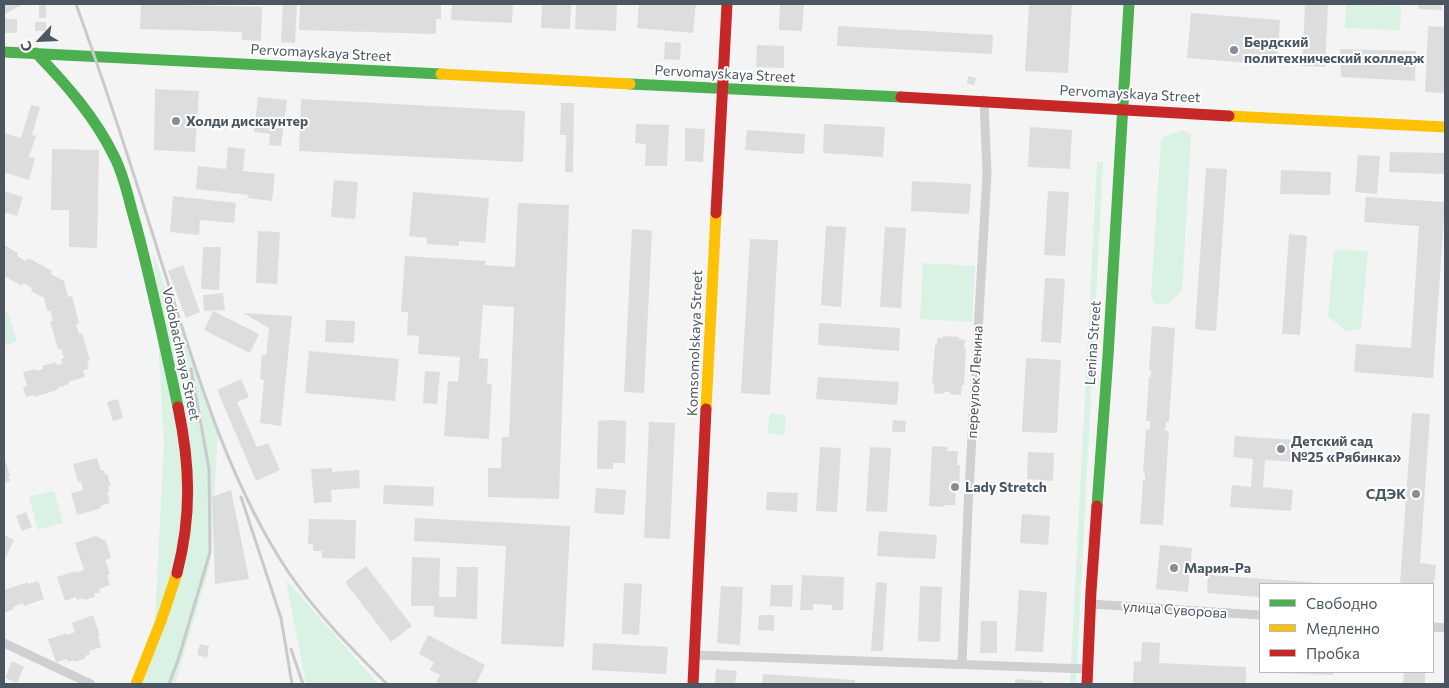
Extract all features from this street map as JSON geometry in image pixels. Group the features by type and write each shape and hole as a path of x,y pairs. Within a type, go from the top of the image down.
{"main road":[{"name":"Komsomolskaya Street","path":"693,684 727,4"},
{"name":"Lenina Street","path":"1087,684 1129,4"},
{"name":"Pervomayskaya Street","path":"4,52 722,89 984,100 1122,110 1445,127"},
{"name":"Vodobachnaya Street","path":"36,53 98,126 114,156 148,271 187,461 188,511 183,554 171,596 136,684"}],"street":[{"name":"переулок Ленина","path":"962,664 968,516 987,172 984,100"},
{"name":"улица Суворова","path":"1091,604 1259,615"},
{"path":"4,643 91,684"},
{"path":"695,655 1087,669"}],"green space":[{"path":"1346,4 1401,6 1400,30 1345,28"},
{"path":"1183,130 1191,135 1182,291 1168,304 1155,304 1151,296 1161,140 1163,137"},
{"path":"1097,162 1103,162 1076,684 1070,684"},
{"path":"1334,250 1368,251 1361,329 1346,331 1328,316"},
{"path":"153,253 218,431 210,565 175,684 137,684 155,619 164,444"},
{"path":"923,263 975,266 972,322 920,319"},
{"path":"4,312 8,313 17,341 4,346"},
{"path":"770,413 786,415 784,435 767,433"},
{"path":"54,491 63,523 38,530 29,497"},
{"path":"286,580 378,684 306,684"}],"building":[{"path":"4,4 24,4 5,14"},
{"path":"39,4 46,4 46,18 39,18"},
{"path":"141,4 262,7 261,41 242,40 242,32 140,29"},
{"path":"283,4 297,4 295,43 281,42"},
{"path":"300,4 441,4 441,19 436,19 436,34 299,30"},
{"path":"452,4 513,4 512,23 451,20"},
{"path":"542,4 571,4 570,29 541,28"},
{"path":"576,4 617,4 616,31 575,29"},
{"path":"639,4 696,4 693,33 637,28"},
{"path":"780,4 804,4 802,31 779,30"},
{"path":"1029,4 1072,4 1068,73 1025,71"},
{"path":"1305,4 1328,4 1325,67 1302,66"},
{"path":"1418,4 1442,4 1442,10 1418,9"},
{"path":"1191,13 1280,20 1277,65 1187,58"},
{"path":"4,19 17,19 17,33 4,33"},
{"path":"35,22 46,22 46,31 35,31"},
{"path":"838,26 993,35 992,54 837,46"},
{"path":"1428,26 1445,27 1445,93 1425,92"},
{"path":"665,42 681,43 680,60 664,59"},
{"path":"757,45 784,46 784,68 756,67"},
{"path":"1340,49 1416,51 1415,81 1341,77"},
{"path":"968,76 976,78 974,85 967,84"},
{"name":"Холди дискаунтер","path":"155,89 199,91 195,152 154,150"},
{"path":"258,97 287,100 281,146 269,145 270,134 254,132"},
{"path":"301,99 525,111 523,162 299,151"},
{"path":"561,103 574,103 573,172 565,172 566,135 560,135"},
{"path":"31,105 40,107 32,135 36,136 29,157 35,158 29,180 4,172 4,133 21,138"},
{"path":"636,124 669,125 667,166 645,166 646,144 635,143"},
{"path":"824,124 885,127 883,157 823,153"},
{"path":"1030,127 1072,130 1070,169 1028,167"},
{"path":"685,128 705,129 703,162 685,161"},
{"path":"747,130 805,134 804,154 745,150"},
{"path":"228,147 245,149 243,171 275,174 272,201 248,198 249,195 196,189 198,166 226,169"},
{"path":"52,149 99,150 97,248 69,247 69,210 51,210"},
{"path":"1390,152 1445,153 1445,174 1389,172"},
{"path":"1358,155 1380,156 1377,194 1355,192"},
{"path":"1206,168 1227,169 1216,331 1195,329"},
{"path":"1281,170 1331,172 1330,195 1280,194"},
{"path":"334,180 358,182 355,219 331,217"},
{"path":"912,181 971,184 969,214 911,211"},
{"path":"4,191 23,197 17,216 4,212"},
{"path":"1048,191 1069,192 1065,256 1044,255"},
{"path":"413,192 489,198 485,243 459,241 459,246 427,244 427,238 409,236"},
{"path":"173,196 236,203 234,223 200,220 199,235 170,232"},
{"path":"1366,197 1445,202 1433,378 1354,372 1356,344 1411,348 1419,226 1364,222"},
{"path":"518,203 569,205 559,499 488,497 488,468 501,468 502,437 509,437 514,307 483,305 479,358 488,359 487,384 492,384 489,439 444,436 448,381 458,382 460,357 418,354 419,336 407,335 408,312 401,312 405,256 486,261 485,265 515,267"},
{"path":"826,226 846,227 841,307 821,305"},
{"path":"885,227 906,228 901,308 880,307"},
{"path":"632,229 652,231 644,393 624,392"},
{"path":"258,231 280,232 277,284 256,283"},
{"path":"1289,234 1307,236 1300,335 1282,334"},
{"path":"750,239 778,240 770,395 741,393"},
{"path":"4,245 18,253 17,256 26,261 28,258 52,271 51,274 64,281 68,297 72,296 79,323 76,324 79,334 82,333 90,360 87,361 89,369 83,370 85,377 68,382 69,384 57,388 57,390 34,397 33,395 26,397 23,387 27,386 23,372 43,369 42,366 56,362 57,365 62,364 61,359 64,358 61,349 58,349 50,321 53,321 50,311 47,311 44,298 31,291 32,288 23,283 22,286 4,276"},
{"path":"203,247 221,247 219,290 201,289"},
{"path":"183,265 200,312 186,318 168,271"},
{"path":"1045,278 1065,279 1061,343 1041,342"},
{"path":"223,293 225,310 204,311 203,295"},
{"path":"213,311 259,334 250,353 204,330"},
{"path":"243,313 292,316 281,426 260,423 264,380 260,379 262,355 266,355 269,328"},
{"path":"326,320 355,321 354,343 325,342"},
{"path":"819,323 900,328 899,351 818,345"},
{"path":"1152,326 1175,328 1169,422 1166,422 1165,431 1169,431 1163,525 1140,524 1143,480 1145,480 1145,474 1143,473 1146,429 1150,430 1150,421 1146,421 1149,377 1151,377 1151,370 1149,370"},
{"path":"943,336 959,337 958,339 965,340 964,385 962,385 961,395 950,394 950,392 944,392 944,394 934,393 934,384 932,384 935,345 937,345 937,338 943,338"},
{"path":"309,351 399,359 395,401 305,393"},
{"path":"1026,358 1061,360 1057,433 1022,432"},
{"path":"425,371 440,372 437,404 423,403"},
{"path":"818,377 899,382 897,405 816,399"},
{"path":"241,379 249,397 237,402 257,447 268,443 280,470 256,481 217,390"},
{"path":"118,399 123,418 113,421 107,402"},
{"path":"1412,413 1430,414 1420,563 1436,565 1434,584 1400,583"},
{"path":"893,420 906,421 905,432 892,432"},
{"path":"598,421 626,421 625,463 613,463 613,469 597,469"},
{"path":"649,422 675,423 670,539 644,538"},
{"path":"1235,436 1296,440 1295,462 1265,460 1263,487 1293,490 1291,511 1230,507 1232,485 1251,487 1253,459 1233,457"},
{"path":"932,446 948,447 947,451 958,451 957,465 960,465 959,492 956,491 955,505 945,505 944,507 929,506"},
{"path":"820,447 841,448 837,512 816,511"},
{"path":"870,447 891,448 887,512 866,511"},
{"path":"1028,452 1054,453 1053,481 1027,479"},
{"path":"4,457 10,481 4,483"},
{"path":"97,458 101,471 104,470 105,474 107,474 111,486 108,486 110,491 107,492 110,503 100,506 101,508 77,515 71,493 83,490 81,481 78,482 73,464"},
{"path":"332,468 332,472 359,470 360,488 331,490 332,502 314,503 311,469"},
{"path":"384,485 434,487 433,506 383,504"},
{"path":"596,488 626,490 624,515 594,513"},
{"path":"231,490 249,579 215,584 212,497"},
{"path":"767,492 798,493 797,512 766,510"},
{"path":"26,512 32,527 22,531 16,516"},
{"path":"1022,514 1050,516 1048,545 1020,543"},
{"path":"415,518 570,526 564,647 501,644 506,546 414,541"},
{"path":"309,519 356,520 355,559 322,558 322,551 313,551 313,544 308,544"},
{"path":"879,531 937,535 935,559 877,556"},
{"path":"4,535 14,540 4,561"},
{"path":"96,536 106,541 111,558 105,560 110,574 107,575 110,585 99,589 100,592 94,594 95,597 77,600 76,597 65,601 57,577 84,570 75,543"},
{"name":"Мария-Ра","path":"1160,545 1192,548 1188,592 1156,589"},
{"path":"412,557 440,558 439,597 456,597 457,567 478,567 477,619 434,617 434,606 411,606"},
{"path":"366,566 412,626 391,642 345,582"},
{"path":"802,575 844,577 843,610 832,610 832,605 813,604 813,610 800,610"},
{"path":"1208,575 1321,583 1259,583 1259,597 1207,593"},
{"path":"38,581 44,599 24,606 23,603 4,613 4,590 28,582 28,584"},
{"path":"876,582 887,583 883,651 871,651"},
{"path":"624,583 642,584 639,635 622,634"},
{"path":"771,585 793,585 792,607 770,606"},
{"path":"721,586 743,587 740,645 717,643"},
{"path":"920,586 942,587 940,642 918,641"},
{"path":"1019,590 1047,592 1043,652 1015,651"},
{"path":"93,615 100,636 98,637 101,647 89,651 90,654 85,656 86,658 75,662 74,660 68,662 67,659 56,662 48,639 75,632 72,623"},
{"path":"759,615 774,615 774,631 758,630"},
{"path":"981,621 997,621 997,653 980,653"},
{"path":"428,635 485,665 476,684 440,684 436,682 440,675 430,670 434,662 419,654"},
{"path":"1142,642 1160,643 1159,663 1246,667 1246,684 1133,684 1134,661 1141,662"},
{"path":"593,643 668,647 666,674 592,670"},
{"path":"200,644 209,646 207,658 197,655"},
{"path":"12,661 24,667 17,683 5,678"},
{"path":"716,669 737,671 735,684 715,684"},
{"path":"1275,673 1333,673 1333,675"},
{"path":"1404,673 1425,673 1425,684 1403,684"},
{"path":"763,674 855,680 855,684 762,684"},
{"path":"1015,679 1043,681 1043,684 1015,684"}],"railway":[{"path":"76,4 99,69 187,343 215,423 248,501 267,538 311,603 335,631 387,684"},
{"path":"169,684 179,657 210,552 209,469 191,369"},
{"path":"241,497 281,618 292,684"},
{"path":"291,649 303,684"}],"traffic: fast":[{"path":"1097,506 1129,4"},
{"path":"4,52 441,74"},
{"path":"36,53 89,114 118,164 147,270 178,407"},
{"path":"630,84 901,97"}],"traffic: slow":[{"path":"441,74 630,84"},
{"path":"1229,116 1445,127"},
{"path":"706,409 716,213"},
{"path":"136,684 161,621 177,573"}],"traffic: jam":[{"path":"716,213 727,4"},
{"path":"901,97 1229,116"},
{"path":"177,573 185,531 188,490 185,449 178,407"},
{"path":"693,684 706,409"},
{"path":"1087,684 1097,506"}],"place":[{"name":"Бердский политехнический колледж","path":"1234,50"},
{"name":"Холди дискаунтер","path":"176,121"},
{"name":"Детский сад №25 «Рябинка»","path":"1281,449"},
{"name":"Lady Stretch","path":"955,487"},
{"name":"СДЭК","path":"1416,494"},
{"name":"Мария-Ра","path":"1174,568"}]}
